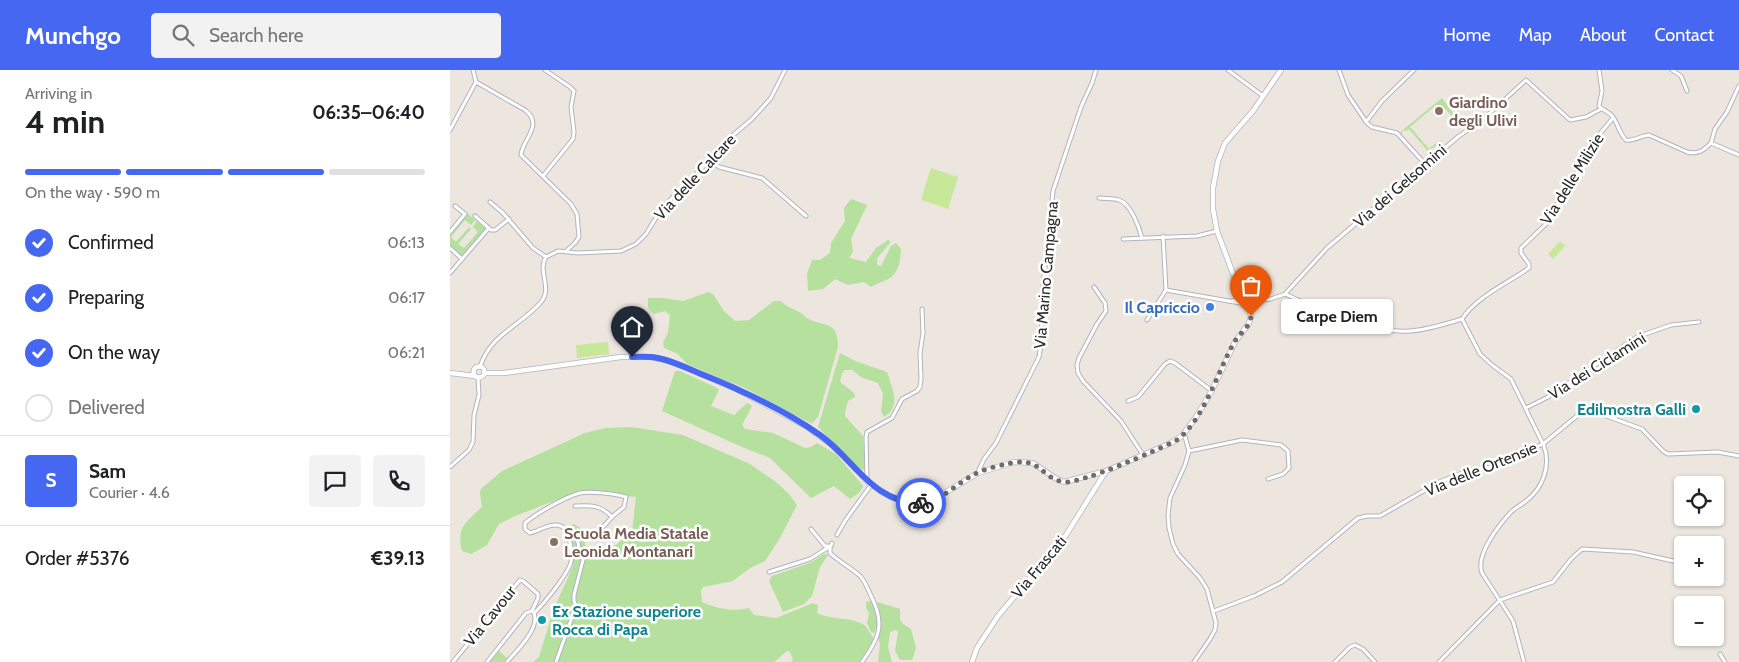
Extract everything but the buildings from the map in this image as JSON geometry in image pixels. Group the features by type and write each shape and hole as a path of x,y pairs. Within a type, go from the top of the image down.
{"main road":[{"path":"450,373 479,375 621,357 650,357 666,360 725,383 806,426 835,447 869,483 893,498 908,502 921,503 934,500 978,473 1009,464 1022,462 1035,464 1064,482 1106,471 1177,440 1184,433 1212,390 1236,340 1249,324 1250,312 1217,231 1213,213 1212,194 1220,155 1227,140 1252,113 1281,70"},
{"path":"480,367 483,369 479,375 476,368 480,367"},
{"name":"Via Frascati","path":"972,662 977,648 998,616 1066,535 1106,471"}],"street":[{"path":"450,130 476,82 473,70"},
{"path":"543,176 572,141 574,134 571,107 574,91 546,70"},
{"name":"Via delle Calcare","path":"546,257 555,252 621,251 635,245 646,234 662,208 710,160 725,142 752,119 772,98 784,70"},
{"name":"Via Marino Campagna","path":"978,473 984,458 996,443 1039,357 1043,286 1052,193 1081,107 1092,85 1096,70"},
{"path":"1228,70 1264,96"},
{"path":"1339,70 1348,95 1366,122 1370,126 1397,133 1426,165"},
{"path":"1366,122 1384,98 1414,70"},
{"path":"1599,70 1602,91 1599,104 1601,109 1610,113 1622,136 1628,141 1649,135 1694,154 1711,144 1714,129 1727,112 1739,86"},
{"path":"1672,70 1681,76 1687,91"},
{"name":"Via dei Gelsomini","path":"1285,294 1327,248 1461,134 1481,121 1526,80 1570,120 1588,117 1601,109"},
{"path":"476,82 530,114 532,122 530,134 520,153 573,205 576,212 580,236 565,252"},
{"name":"Via delle Milizie","path":"1462,319 1471,308 1490,293 1529,268 1529,264 1520,253 1521,248 1546,224 1564,191 1585,162 1598,136 1613,118"},
{"path":"1711,144 1739,155"},
{"path":"710,160 719,167 762,178 806,216"},
{"path":"1099,198 1123,202 1136,220 1142,238"},
{"path":"480,367 486,353 495,342 542,302 546,288 543,266 546,257 533,248 509,219 490,202"},
{"path":"450,232 466,214 455,206"},
{"path":"475,216 488,229 495,230 509,219"},
{"path":"450,273 488,229"},
{"path":"1123,239 1197,236 1217,231"},
{"path":"1147,320 1166,290 1164,236"},
{"path":"450,248 462,259"},
{"path":"1094,287 1104,303 1106,311 1097,324 1079,360 1078,373 1083,381 1121,421 1143,455"},
{"path":"1166,290 1246,304 1285,294 1354,321 1394,331 1416,331 1462,319 1480,354 1511,379 1544,444 1547,461 1543,480 1530,498 1511,512 1487,546 1481,560 1481,572 1513,623 1524,662"},
{"path":"1230,301 1237,299 1241,293"},
{"path":"1237,299 1246,304"},
{"path":"837,535 869,483 866,437 868,432 892,418 902,399 917,391 920,386 920,353 923,330 922,309"},
{"name":"Via dei Ciclamini","path":"1526,408 1548,397 1615,354 1636,338 1668,325 1699,322"},
{"path":"1128,401 1138,397 1165,364 1170,362 1212,390"},
{"path":"450,467 469,450 473,442 474,414 479,396 479,375"},
{"name":"Via delle Ortensie","path":"1214,611 1254,596 1286,579 1360,518 1381,516 1439,482 1465,472 1490,468 1544,444 1582,411 1587,410 1642,429 1668,454 1704,452 1739,456"},
{"path":"1184,433 1189,452 1170,498 1168,509 1169,528 1178,554 1206,586 1216,621 1215,630 1194,662"},
{"path":"1189,452 1240,440 1282,446 1288,451 1288,468 1284,474 1268,480"},
{"path":"487,662 526,613 533,612 546,602 569,566 572,553 567,532 563,527 556,525 530,533 526,531 524,526 526,522 549,507 581,493 626,497 627,500 624,507 592,538 586,538 572,530 567,532"},
{"path":"575,506 590,505 606,510 612,517"},
{"path":"811,529 825,546 831,544"},
{"path":"556,662 576,606 573,599 583,560 576,532"},
{"path":"769,572 810,559 831,544"},
{"path":"831,544 830,550 832,555 863,579 879,613 877,636 872,648 862,662"},
{"path":"1439,662 1500,600 1553,582 1577,552 1584,548 1633,552 1674,561"},
{"name":"Via Cavour","path":"453,662 520,580 538,594 533,612"},
{"path":"507,662 534,628 536,618 533,612"},
{"path":"1335,662 1350,647 1356,645 1363,649 1375,662"},
{"path":"1720,654 1726,662"}],"green space":[{"path":"1442,98 1461,124 1459,125 1446,109 1443,111 1436,105 1410,127 1429,149 1440,140 1442,142 1428,151 1409,129 1404,130 1402,135 1400,133"},
{"path":"931,168 958,177 948,209 921,200"},
{"path":"851,199 867,205 851,239 853,252 849,258 866,262 876,248 888,240 891,242 877,258 877,265 881,266 891,246 896,243 901,249 898,268 890,278 871,287 864,282 848,285 835,279 823,289 808,291 807,274 812,260 820,260 830,253 831,243 845,221 844,208"},
{"path":"468,214 475,220 471,225 465,220 451,237 456,242 469,227 471,229 458,244 464,248 478,232 473,227 477,221 486,229 462,256 450,246 450,235"},
{"path":"1560,241 1565,246 1553,259 1548,254"},
{"path":"708,292 713,294 724,311 735,321 749,320 774,301 781,301 807,318 833,328 836,332 838,347 818,417 812,423 745,388 687,364 678,354 664,348 663,342 668,333 670,315 665,311 654,314 648,308 648,298 683,301"},
{"path":"608,342 609,354 577,358 576,345"},
{"path":"840,353 855,361 887,372 893,391 893,408 884,417 881,411 883,394 878,383 861,377 853,370 845,370 842,373 840,382 854,393 855,397 848,401 845,416 863,436 865,469 863,470 858,468 818,427"},
{"path":"675,371 680,371 719,390 711,406 734,415 747,403 752,406 742,425 745,429 773,433 805,448 817,443 836,454 863,486 860,492 850,499 834,486 811,498 770,458 662,411"},
{"path":"631,427 683,435 750,464 776,482 789,494 797,505 780,538 765,561 750,568 733,581 703,587 701,591 702,602 726,609 749,608 754,615 776,618 813,603 818,605 817,613 859,622 867,628 874,639 870,649 860,662 791,662 793,659 790,652 787,651 774,662 533,662 539,657 553,611 573,566 574,551 570,526 574,524 582,529 587,554 602,556 632,532 636,497 580,491 499,524 487,545 471,554 462,551 460,543 461,530 467,521 482,507 481,489 502,471 585,433 605,428"},
{"path":"824,554 828,555 820,567 812,596 804,604 783,612 769,581 772,576 812,562"},
{"path":"871,601 877,617 874,633 871,632 867,623 869,613 866,608 866,602"},
{"path":"877,602 900,609 900,619 903,624 911,629 916,648 912,660 900,660 895,651 898,632 896,630 890,632 888,647 892,662 878,662 880,644 878,638 881,619"},
{"path":"499,651 507,658 504,662 490,662"}],"way so far":[{"path":"921,503 934,500 978,473 1011,463 1032,462 1062,482 1066,482 1106,471 1177,440 1202,408 1236,340 1247,328 1251,316"}],"place":[{"name":"Giardino degli Ulivi","path":"1439,111"},
{"name":"Il Capriccio","path":"1210,307"},
{"name":"Carpe Diem","path":"1251,316"},
{"name":"Edilmostra Galli","path":"1696,409"},
{"name":"Scuola Media Statale Leonida Montanari","path":"554,542"},
{"name":"Ex Stazione superiore Rocca di Papa","path":"542,620"}],"route":[{"path":"632,357 650,357 666,360 750,395 821,436 865,480 882,492 896,499 921,503"}]}
